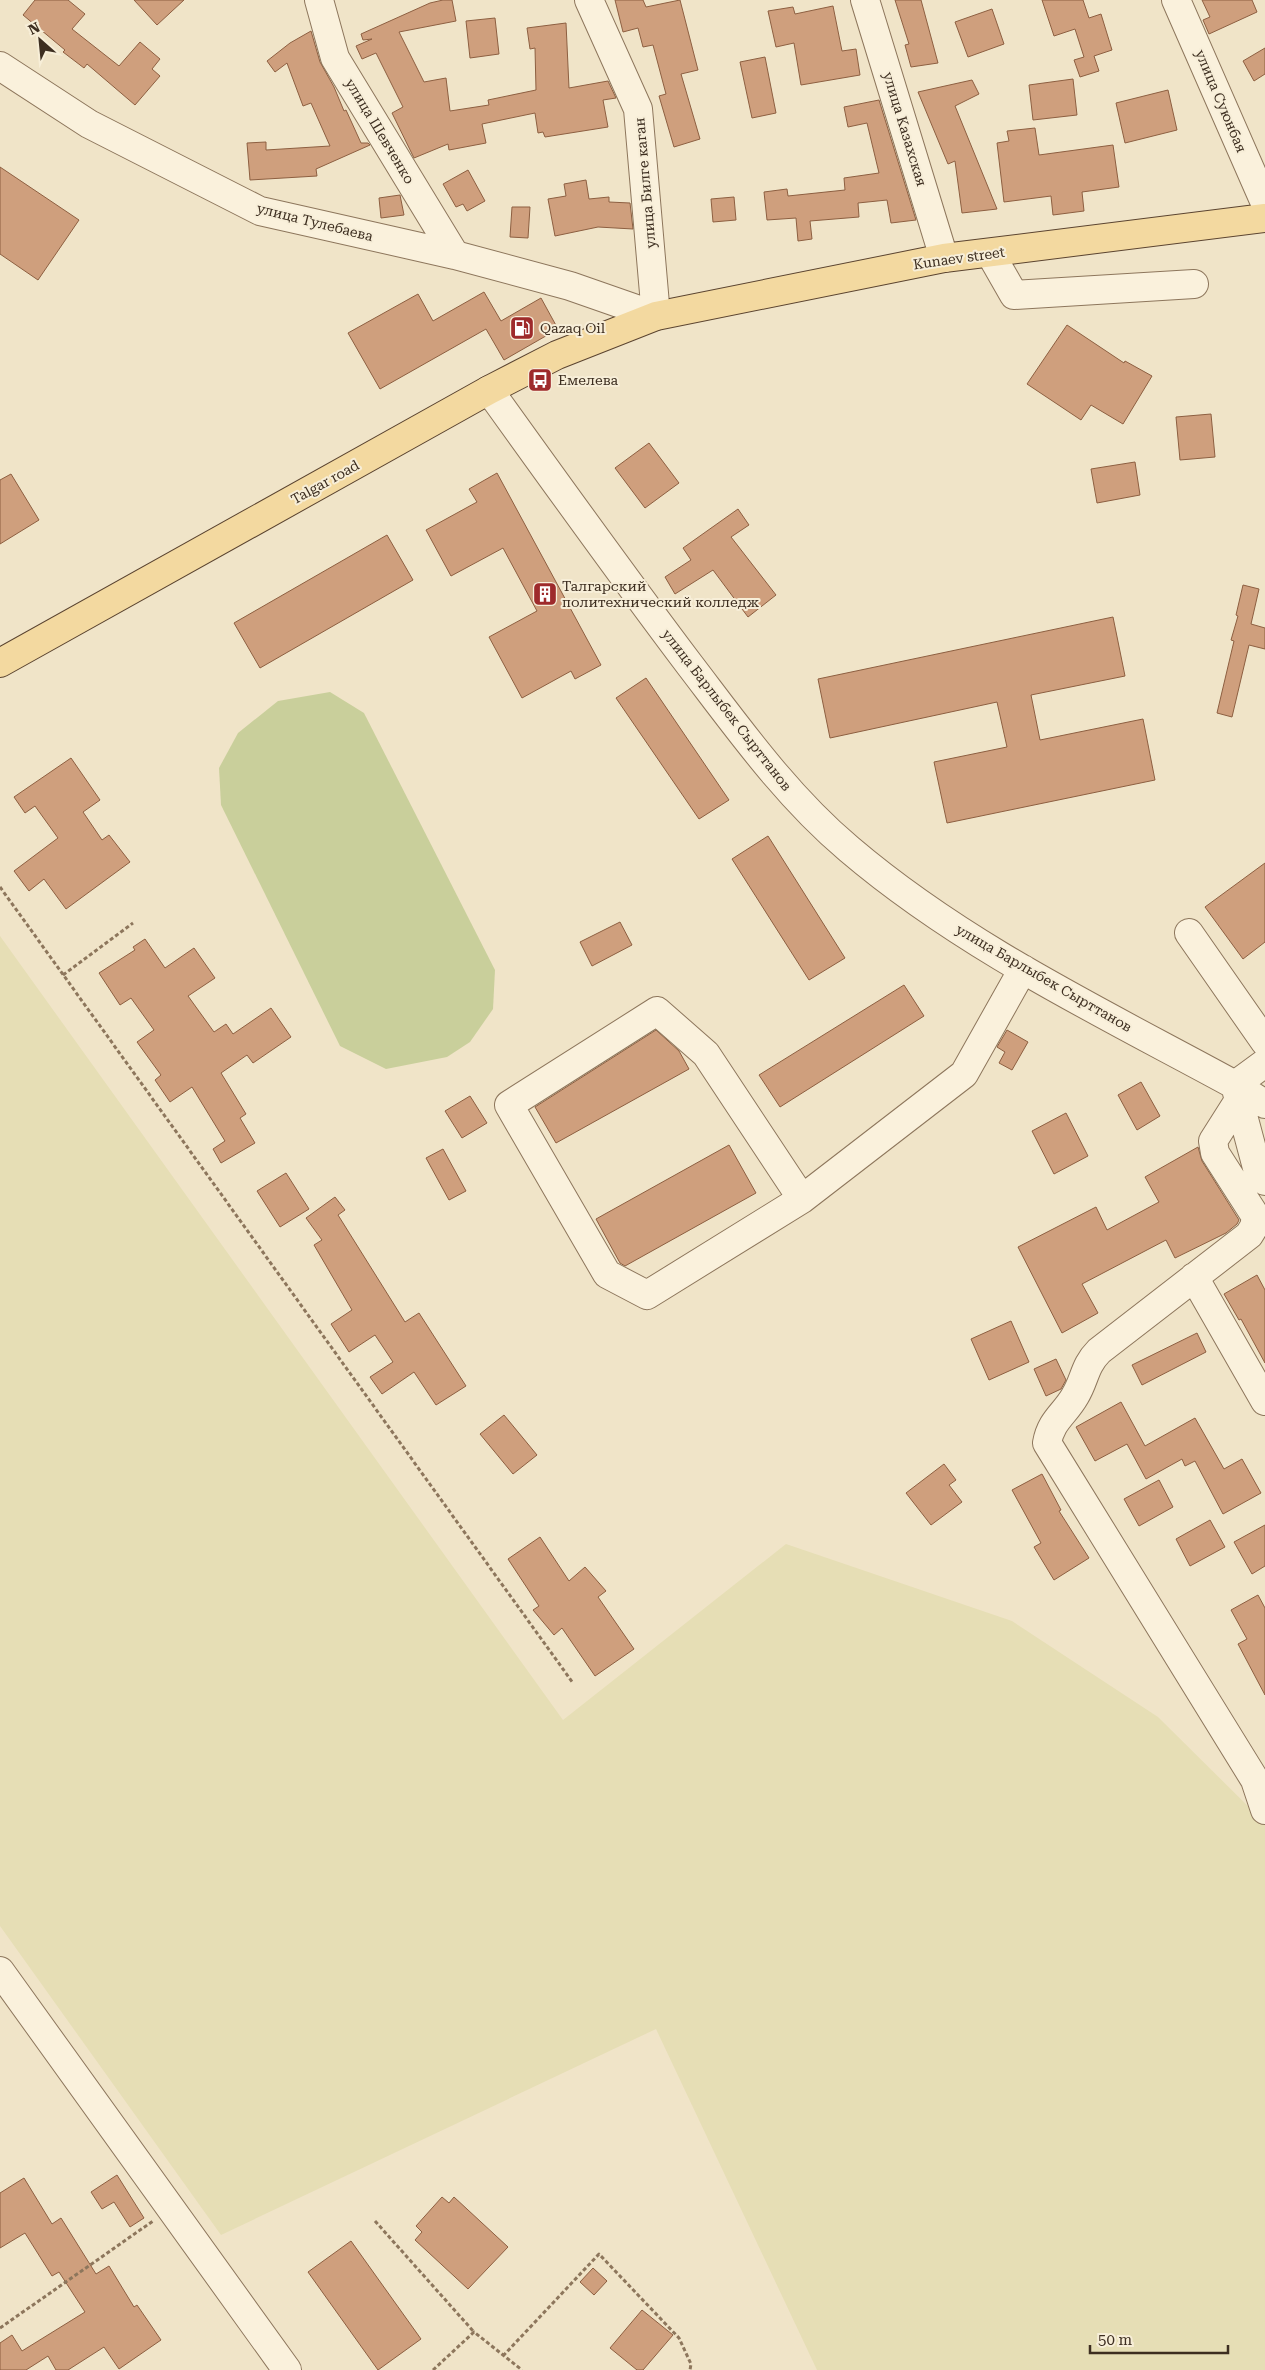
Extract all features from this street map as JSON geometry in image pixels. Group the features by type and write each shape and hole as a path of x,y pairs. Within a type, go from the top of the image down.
{"main road":[{"name":"Kunaev street","path":"656,316 944,258 1265,218"},
{"name":"Talgar road","path":"0,663 489,390 558,355 656,316"}],"street":[{"name":"улица Шевченко","path":"319,0 336,58 455,255"},
{"name":"улица Билге каган","path":"589,0 638,110 656,316"},
{"name":"улица Казахская","path":"866,0 944,258"},
{"name":"улица Суюнбая","path":"1176,0 1265,202"},
{"name":"улица Тулебаева","path":"0,66 89,124 260,212 455,255 570,286 656,316"},
{"path":"990,253 1014,295 1194,284"},
{"name":"улица Барлыбек Сырттанов","path":"489,390 618,570 746,739 789,789 847,848 925,908 1023,969 1246,1096"},
{"path":"1189,933 1265,1042"},
{"path":"802,1199 706,1054 657,1010 508,1105 607,1274 647,1295 802,1199 964,1074 1023,969"},
{"path":"1265,1062 1246,1096 1213,1141 1215,1153 1256,1217 1254,1227 1249,1235 1099,1351 1090,1360 1076,1396 1049,1430 1047,1443 1255,1780 1265,1810"},
{"path":"1246,1096 1257,1168 1265,1182"},
{"path":"1194,1277 1265,1400"},
{"path":"0,1972 287,2370"}],"path":[{"path":"0,887 572,1683"},
{"path":"63,975 133,923"},
{"path":"0,2328 170,2208"},
{"path":"375,2221 474,2332 522,2370"},
{"path":"503,2356 598,2254 679,2338 691,2364 690,2370"},
{"path":"432,2370 474,2332"}],"shaded area":[{"path":"0,936 563,1720 786,1544 1012,1621 1158,1717 1265,1823 1265,2370 817,2370 656,2029 221,2235 0,1926"}],"green space":[{"path":"330,692 364,713 495,970 493,1009 470,1042 447,1057 386,1069 340,1046 221,805 219,768 238,733 278,701"}],"building":[{"path":"35,0 68,0 85,14 72,29 119,66 140,42 160,59 152,69 160,76 135,105 87,64 84,68 63,52 65,50 23,15"},
{"path":"134,0 184,0 157,25"},
{"path":"452,0 456,21 399,32 424,82 446,78 450,111 489,105 488,100 536,90 535,48 530,49 527,28 566,23 569,88 608,81 616,98 603,100 608,127 545,137 543,132 538,133 535,113 482,124 486,143 449,150 448,144 414,158 392,113 403,107 376,53 362,59 356,46 372,39 363,40 361,34 430,3"},
{"path":"615,0 643,0 646,7 680,0 698,70 681,74 700,139 674,147 659,96 666,94 653,45 643,47 638,28 623,32"},
{"path":"895,0 921,0 938,63 911,67 905,45 909,44"},
{"path":"1042,0 1083,0 1089,18 1101,14 1112,50 1094,56 1099,71 1080,77 1074,60 1084,57 1075,29 1054,36"},
{"path":"1202,0 1252,0 1257,12 1209,34 1203,20 1210,17"},
{"path":"833,6 842,51 856,49 860,75 801,85 794,43 776,47 768,11 793,7 795,14"},
{"path":"992,9 1004,44 968,57 955,22"},
{"path":"495,18 499,54 470,58 466,21"},
{"path":"311,31 320,62 334,87 344,111 346,110 361,143 368,143 370,145 316,169 317,176 250,180 247,143 266,142 266,150 330,146 311,103 303,106 287,63 275,72 267,61 290,43"},
{"path":"1265,48 1265,74 1254,81 1243,61"},
{"path":"765,57 776,113 752,118 740,62"},
{"path":"1073,79 1077,115 1033,120 1029,85"},
{"path":"972,80 979,94 955,106 997,209 962,213 955,161 948,164 918,92"},
{"path":"1168,90 1177,130 1125,143 1116,103"},
{"path":"879,100 916,220 891,223 887,200 858,203 859,217 810,221 812,239 798,241 796,218 767,220 764,192 787,189 788,196 845,190 844,178 879,173 867,123 848,127 844,107"},
{"path":"1035,128 1039,155 1113,145 1119,187 1082,192 1084,211 1053,215 1051,196 1004,202 997,143 1009,141 1007,131"},
{"path":"0,167 79,220 38,280 0,254"},
{"path":"468,170 485,201 467,211 463,204 456,207 443,184"},
{"path":"586,180 589,199 609,197 609,202 630,203 633,229 598,227 555,236 548,199 566,196 564,184"},
{"path":"400,195 404,215 381,218 379,198"},
{"path":"734,197 736,220 713,222 711,199"},
{"path":"512,207 530,207 528,238 510,237"},
{"path":"484,292 501,321 541,298 558,329 504,360 486,329 380,389 348,333 418,294 433,321"},
{"path":"1067,325 1124,363 1125,361 1152,376 1123,424 1091,405 1081,420 1027,384"},
{"path":"1211,414 1215,457 1180,460 1176,417"},
{"path":"649,443 679,483 645,508 615,468"},
{"path":"1135,462 1140,495 1097,503 1091,469"},
{"name":"Талгарский политехнический колледж","path":"497,473 601,665 575,679 571,671 522,698 489,637 537,611 503,548 451,576 426,530 477,502 469,489"},
{"path":"11,474 39,520 0,544 0,480"},
{"path":"738,509 749,525 731,537 776,595 748,617 713,570 675,594 665,577 691,560 683,548"},
{"path":"387,535 413,580 260,668 234,623"},
{"path":"1243,585 1259,589 1251,624 1265,628 1265,649 1249,645 1232,717 1217,713 1234,641 1231,640 1238,616 1236,615"},
{"path":"1113,617 1125,676 1031,695 1040,740 1143,719 1155,780 947,823 934,762 1007,747 997,702 830,738 818,679"},
{"path":"646,678 729,800 699,819 616,698"},
{"path":"71,758 100,800 83,812 102,840 109,835 130,862 66,909 44,879 29,891 14,871 58,838 35,806 25,813 14,797"},
{"path":"768,836 845,958 809,980 732,859"},
{"path":"1265,863 1265,942 1243,959 1205,907"},
{"path":"620,922 632,945 592,966 580,942"},
{"path":"145,939 165,968 194,948 215,978 188,996 214,1032 226,1024 233,1034 271,1008 291,1037 253,1063 247,1055 221,1073 246,1114 240,1118 255,1143 221,1163 213,1149 225,1141 192,1087 170,1102 155,1080 161,1075 137,1042 154,1030 131,998 120,1005 99,973 135,950 133,947"},
{"path":"904,985 924,1016 780,1107 759,1075"},
{"path":"656,1030 679,1051 689,1069 556,1143 535,1107"},
{"path":"1007,1030 1028,1042 1012,1070 999,1063 1005,1052 997,1047"},
{"path":"1141,1082 1160,1116 1137,1130 1118,1095"},
{"path":"470,1096 487,1123 462,1138 445,1111"},
{"path":"1066,1113 1088,1156 1054,1174 1032,1131"},
{"path":"729,1145 756,1193 625,1266 620,1263 596,1219"},
{"path":"1198,1147 1202,1161 1239,1220 1237,1224 1226,1233 1175,1258 1166,1240 1082,1284 1098,1313 1062,1333 1018,1247 1096,1207 1107,1230 1159,1202 1145,1177"},
{"path":"443,1149 466,1191 449,1200 426,1158"},
{"path":"286,1173 309,1209 280,1227 257,1191"},
{"path":"335,1197 345,1210 338,1215 405,1322 419,1313 466,1386 436,1405 414,1372 382,1394 370,1377 393,1362 375,1335 349,1352 331,1324 352,1310 314,1245 322,1240 306,1218"},
{"path":"1257,1275 1265,1290 1265,1363 1241,1319 1239,1320 1224,1294"},
{"path":"1011,1321 1029,1362 989,1380 971,1339"},
{"path":"1197,1333 1206,1352 1142,1385 1132,1365"},
{"path":"1056,1359 1066,1380 1061,1389 1046,1396 1034,1369"},
{"path":"1121,1402 1145,1446 1195,1418 1224,1469 1242,1459 1261,1493 1223,1514 1195,1461 1185,1466 1182,1459 1146,1479 1127,1444 1095,1461 1076,1427"},
{"path":"504,1415 537,1455 513,1474 480,1434"},
{"path":"944,1464 956,1480 949,1485 962,1502 931,1525 906,1493"},
{"path":"1042,1474 1061,1510 1059,1511 1089,1558 1054,1580 1034,1547 1041,1543 1012,1490"},
{"path":"1159,1480 1173,1507 1139,1526 1124,1499"},
{"path":"1210,1520 1225,1547 1190,1566 1176,1539"},
{"path":"1265,1525 1265,1566 1252,1574 1234,1542"},
{"path":"540,1537 569,1581 585,1567 606,1591 598,1597 634,1649 595,1676 562,1628 554,1635 533,1610 539,1606 508,1559"},
{"path":"1258,1595 1265,1608 1265,1695 1238,1644 1247,1639 1231,1610"},
{"path":"117,2175 144,2218 130,2227 114,2202 102,2209 91,2192"},
{"path":"24,2178 52,2224 61,2218 96,2274 109,2266 134,2307 137,2305 161,2340 119,2369 104,2347 68,2370 56,2370 48,2356 26,2370 0,2370 0,2343 12,2335 22,2351 85,2312 59,2272 52,2276 25,2233 0,2248 0,2193"},
{"path":"442,2197 449,2203 454,2197 508,2247 468,2289 415,2240 422,2232 416,2226"},
{"path":"351,2241 421,2339 378,2370 308,2272"},
{"path":"593,2268 607,2281 594,2295 580,2282"},
{"path":"642,2310 673,2335 643,2370 637,2370 610,2348"}],"place":[{"name":"Qazaq Oil","path":"522,328"},
{"name":"Емелева","path":"540,380"},
{"name":"Талгарский политехнический колледж","path":"545,594"}]}
